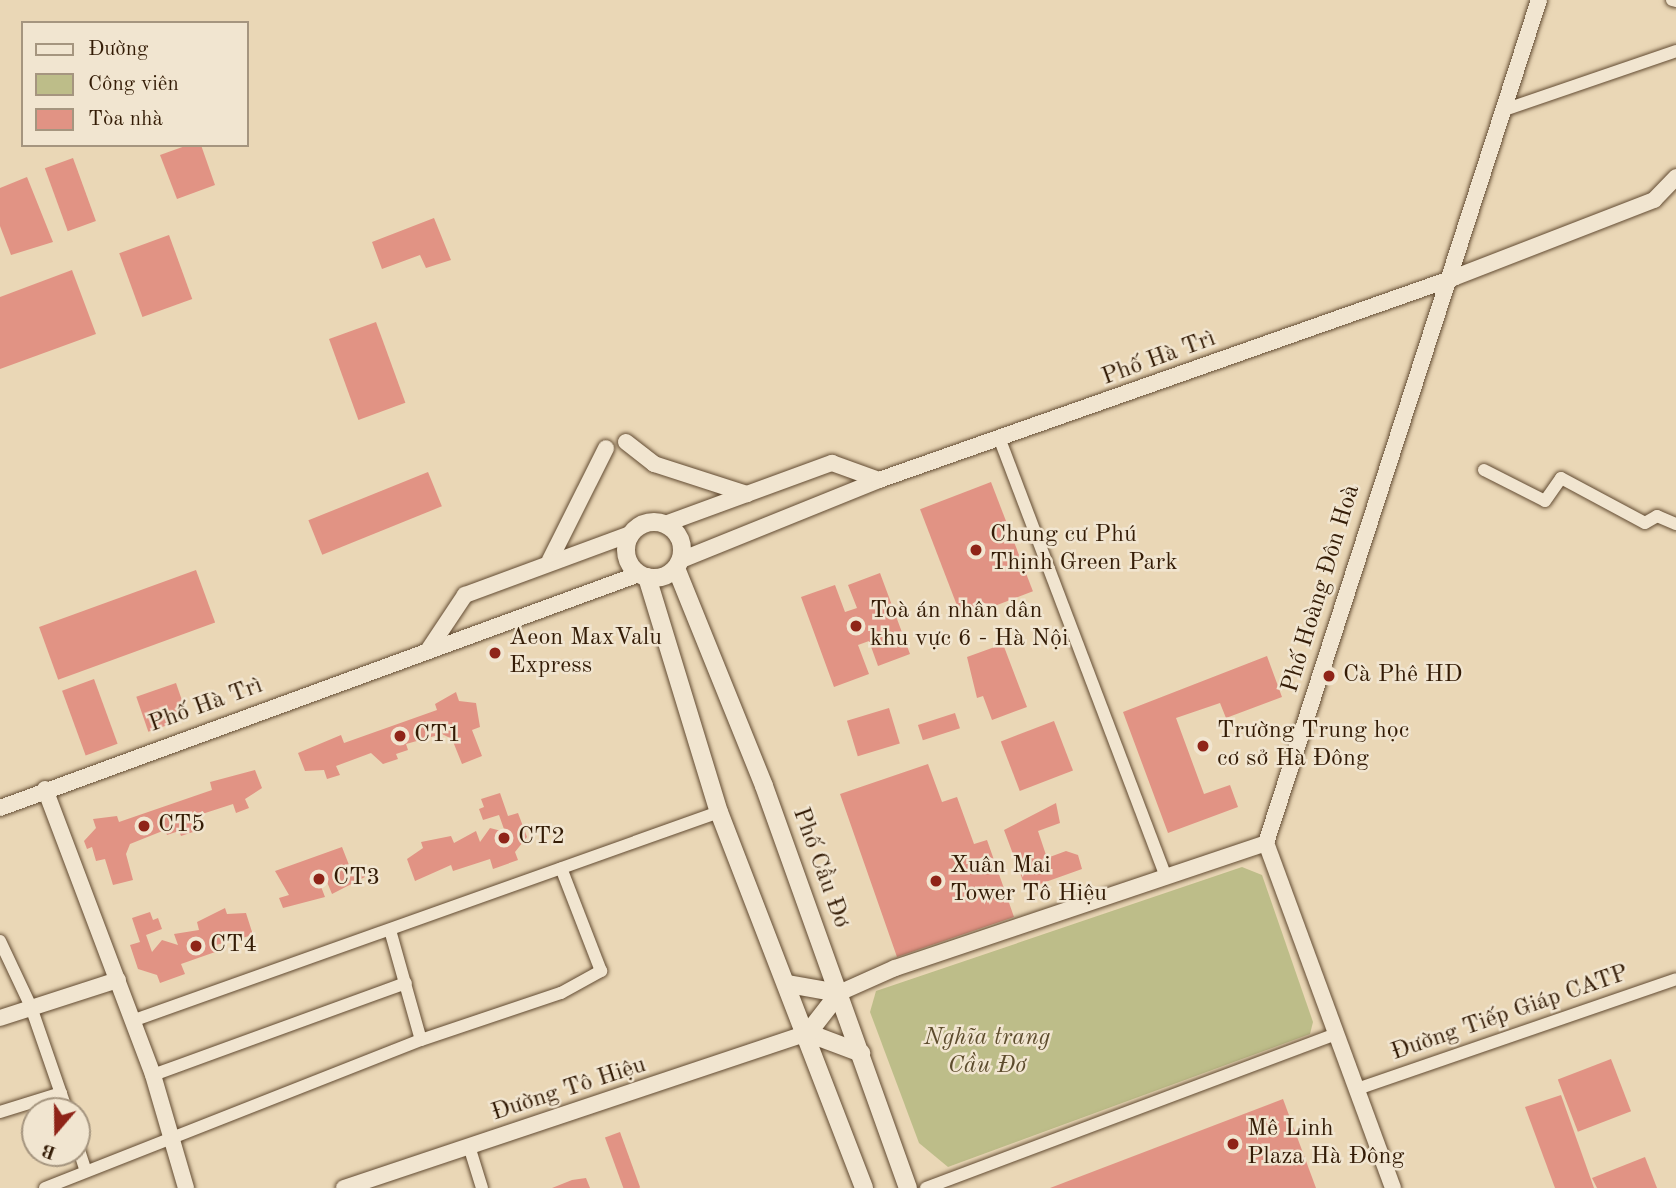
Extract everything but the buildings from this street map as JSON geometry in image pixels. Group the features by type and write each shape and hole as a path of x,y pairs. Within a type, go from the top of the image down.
{"main road":[{"path":"643,576 663,577 678,564 682,543 665,524 646,523 630,534 626,552 643,576 719,811 808,1033 864,1188"},
{"name":"Phố Cầu Đơ","path":"678,564 764,786 908,1188"},
{"path":"789,984 839,993 808,1033"},
{"path":"808,1033 861,1053"}],"street":[{"name":"Phố Hoàng Đôn Hoà","path":"1266,843 1377,486 1453,278 1539,0"},
{"path":"1507,109 1676,51"},
{"name":"Phố Hà Trì","path":"678,564 879,480 1000,440 1453,278 1654,200 1676,177"},
{"path":"1000,440 1166,877"},
{"path":"626,442 654,464 747,494"},
{"path":"550,560 606,448"},
{"path":"665,524 832,463 879,480"},
{"path":"1484,470 1545,501 1561,478 1645,523 1657,516 1676,524"},
{"path":"429,649 465,595 550,560 630,534"},
{"name":"Phố Hà Trì","path":"0,808 45,789 429,649 643,576"},
{"path":"45,789 153,1075 186,1188"},
{"path":"132,1021 719,811"},
{"path":"839,993 895,968 1266,843 1393,1188"},
{"path":"45,1188 171,1141 421,1040 561,993 601,971 561,868"},
{"path":"390,930 421,1040"},
{"path":"0,941 31,1007 62,1097"},
{"path":"0,1018 118,979"},
{"name":"Đường Tiếp Giáp CATP","path":"1357,1088 1676,979"},
{"path":"153,1075 406,983"},
{"name":"Đường Tô Hiệu","path":"344,1188 808,1033"},
{"path":"926,1188 1336,1034"},
{"path":"0,1112 61,1093"},
{"path":"468,1146 482,1188"},
{"path":"85,1167 86,1171"}],"green space":[{"name":"Nghĩa trang Cầu Đơ","path":"1242,867 1262,875 1313,1022 1310,1034 948,1167 919,1143 870,1012 876,991"}],"place":[{"name":"Chung cư Phú Thịnh Green Park","path":"976,550"},
{"name":"Toà án nhân dân khu vực 6 - Hà Nội","path":"856,626"},
{"name":"Aeon MaxValu Express","path":"495,653"},
{"name":"Cà Phê HD","path":"1329,676"},
{"name":"CT1","path":"400,736"},
{"name":"Trường Trung học cơ sở Hà Đông","path":"1203,746"},
{"name":"CT5","path":"144,826"},
{"name":"CT2","path":"504,838"},
{"name":"CT3","path":"319,879"},
{"name":"Xuân Mai Tower Tô Hiệu","path":"936,881"},
{"name":"CT4","path":"196,946"},
{"name":"Mê Linh Plaza Hà Đông","path":"1233,1144"}]}
